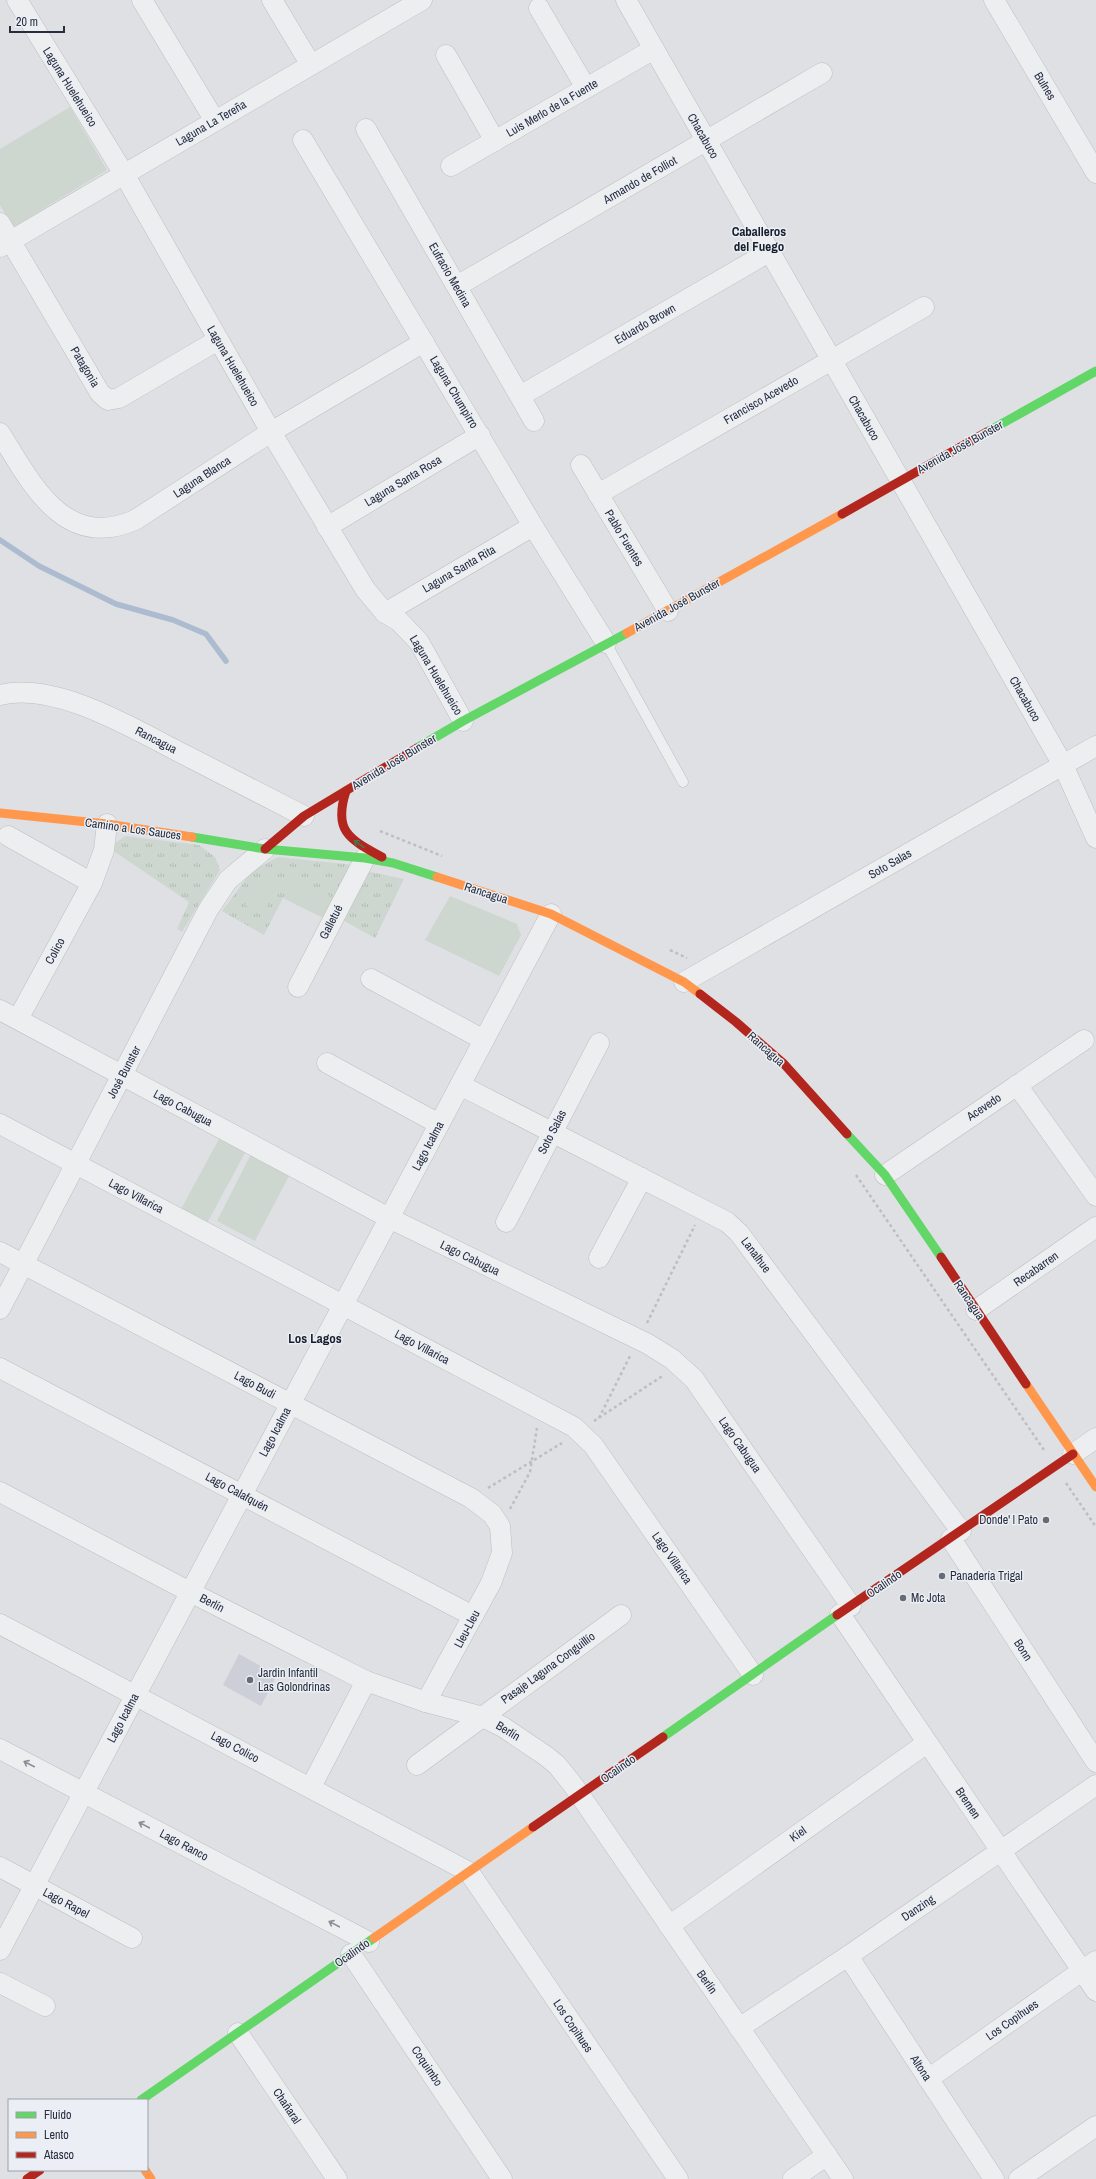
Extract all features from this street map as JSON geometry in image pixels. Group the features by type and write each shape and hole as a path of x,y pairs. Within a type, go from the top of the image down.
{"main road":[{"name":"Avenida José Bunster","path":"265,849 304,816 463,721 668,611 1096,371"},
{"path":"346,791 339,807 342,826 349,836 360,845 393,863"},
{"name":"Camino a Los Sauces","path":"8,814 107,824 265,849"},
{"name":"Rancagua","path":"265,849 365,858 393,863 551,914 684,982 736,1022 784,1064 885,1175 1096,1487"},
{"name":"Ocalindo","path":"142,2099 1073,1454"},
{"path":"27,2179 39,2171"},
{"path":"145,2171 151,2179"}],"street":[{"name":"Laguna Huelehueico","path":"17,0 124,174 271,432 364,589 385,612 398,621 419,642 463,721"},
{"path":"142,0 214,121"},
{"path":"272,0 311,65"},
{"name":"Chacabuco","path":"626,0 1063,765 1096,838"},
{"name":"Bulnes","path":"994,0 1096,173"},
{"name":"Laguna La Tereña","path":"5,244 311,65 410,3"},
{"path":"539,8 586,88"},
{"name":"Luis Merlo de la Fuente","path":"451,166 654,49"},
{"path":"446,55 495,141"},
{"name":"Armando de Folliot","path":"456,286 706,142 822,73"},
{"name":"Eufracio Medina","path":"366,129 534,421"},
{"name":"Laguna Chumpirro","path":"303,140 533,526 606,643"},
{"name":"Patagonia","path":"0,223 5,244 100,393 108,400 119,398 218,340"},
{"name":"Eduardo Brown","path":"520,396 769,252"},
{"name":"Francisco Acevedo","path":"598,494 924,307"},
{"name":"Laguna Blanca","path":"0,433 32,486 48,504 79,523 102,528 112,528 135,520 271,432 424,342"},
{"name":"Laguna Santa Rosa","path":"326,527 480,436"},
{"name":"Pablo Fuentes","path":"581,465 668,611"},
{"name":"Laguna Santa Rita","path":"385,612 533,526"},
{"name":"Rancagua","path":"0,695 16,692 41,694 68,701 105,714 304,816"},
{"name":"Soto Salas","path":"684,982 1096,746"},
{"path":"8,814 4,841 92,883"},
{"name":"Colico","path":"18,1020 92,883 104,850 107,824"},
{"name":"José Bunster","path":"0,1309 218,895 228,880 265,849"},
{"name":"Galletué","path":"298,987 365,858"},
{"name":"Lago Icalma","path":"0,1950 551,914"},
{"path":"371,979 484,1040"},
{"name":"Lago Cabugua","path":"0,1010 389,1218 638,1340 672,1359 694,1379 846,1610"},
{"name":"Acevedo","path":"885,1175 1084,1040"},
{"name":"Soto Salas","path":"506,1222 599,1043"},
{"path":"327,1063 439,1124"},
{"name":"Lanalhue","path":"460,1085 728,1222 739,1232 956,1535"},
{"path":"1017,1085 1096,1196"},
{"name":"Lago Villarica","path":"0,1124 579,1431 593,1445 753,1675"},
{"path":"599,1258 642,1178"},
{"name":"Recabarren","path":"976,1310 1096,1227"},
{"name":"Lago Budi","path":"0,1252 471,1498 492,1514 500,1526"},
{"name":"Lago Calafquén","path":"0,1368 473,1616"},
{"name":"Ocalindo","path":"1073,1454 1096,1438"},
{"name":"Berlín","path":"0,1492 190,1592 366,1681 426,1702 483,1717 503,1727 546,1756 566,1774 579,1796 843,2179"},
{"name":"Lleu-Lleu","path":"426,1702 491,1583 502,1552 500,1526"},
{"name":"Bonn","path":"956,1535 1096,1762"},
{"name":"Bremen","path":"846,1610 927,1743 1001,1852 1089,1966 1096,1991"},
{"name":"Pasaje Laguna Conguillío","path":"417,1765 621,1615"},
{"name":"Lago Colico","path":"0,1624 311,1787 469,1872"},
{"path":"311,1787 366,1681"},
{"name":"Kiel","path":"669,1926 927,1743"},
{"name":"Lago Ranco","path":"0,1749 369,1942"},
{"name":"Danzing","path":"739,2028 1001,1852 1096,1785"},
{"name":"Lago Rapel","path":"0,1867 132,1938"},
{"name":"Los Copihues","path":"469,1872 678,2179"},
{"name":"Coquimbo","path":"351,1954 502,2179"},
{"name":"Altona","path":"848,1956 994,2179"},
{"name":"Los Copihues","path":"928,2079 1089,1966"},
{"path":"0,1983 45,2006"},
{"name":"Chañaral","path":"238,2033 337,2179"},
{"path":"1019,2179 1096,2126"},
{"path":"793,2179 826,2155"}],"lane":[{"path":"606,643 684,782"}],"path":[{"path":"374,829 443,857"},
{"path":"663,948 707,968"},
{"path":"851,1170 1096,1527"},
{"path":"679,1365 599,1418 702,1209"},
{"path":"500,1526 530,1472 533,1461 533,1450 540,1409"},
{"path":"471,1498 533,1461 579,1431"}],"shaded area":[{"name":"Jardin Infantil Las Golondrinas","path":"239,1654 277,1675 261,1706 223,1685"}],"green space":[{"path":"70,107 107,170 13,227 0,205 0,149"},
{"path":"125,836 199,845 215,857 220,870 182,932 177,929 189,902 109,848"},
{"path":"278,857 354,865 325,919 283,898 264,935 222,911 252,871"},
{"path":"366,871 404,879 375,938 341,919"},
{"path":"261,875 279,884 262,915 245,905"},
{"path":"292,875 330,896 322,911 283,890"},
{"path":"450,896 517,924 521,935 499,976 425,940"},
{"path":"220,1137 246,1151 206,1225 180,1211"},
{"path":"252,1152 291,1172 255,1241 217,1221"}],"waterway":[{"path":"0,540 39,566 116,604 173,620 206,634 226,661"}],"traffic: fast":[{"path":"987,432 1096,371"},
{"path":"417,748 463,721 627,633"},
{"path":"192,837 265,849 365,858 393,863 437,877"},
{"path":"847,1134 885,1175 941,1257"},
{"path":"663,1737 837,1615"},
{"path":"142,2099 374,1938"}],"traffic: slow":[{"path":"627,633 842,514"},
{"path":"0,813 107,824 192,837"},
{"path":"437,877 551,914 684,982 700,994"},
{"path":"1026,1384 1096,1487"},
{"path":"374,1938 533,1827"},
{"path":"146,2171 151,2179"}],"traffic: jam":[{"path":"842,514 987,432"},
{"path":"265,849 304,816 417,748"},
{"path":"346,791 342,805 343,825 353,839 382,857"},
{"path":"700,994 736,1022 784,1064 847,1134"},
{"path":"941,1257 1026,1384"},
{"path":"837,1615 1073,1454"},
{"path":"533,1827 663,1737"},
{"path":"27,2179 39,2171"}],"place":[{"name":"Donde' l Pato","path":"1046,1520"},
{"name":"Panadería Trigal","path":"942,1576"},
{"name":"Mc Jota","path":"903,1598"},
{"name":"Jardin Infantil Las Golondrinas","path":"250,1680"}],"district":[{"name":"Caballeros del Fuego","path":"759,238"},
{"name":"Los Lagos","path":"315,1338"}]}
